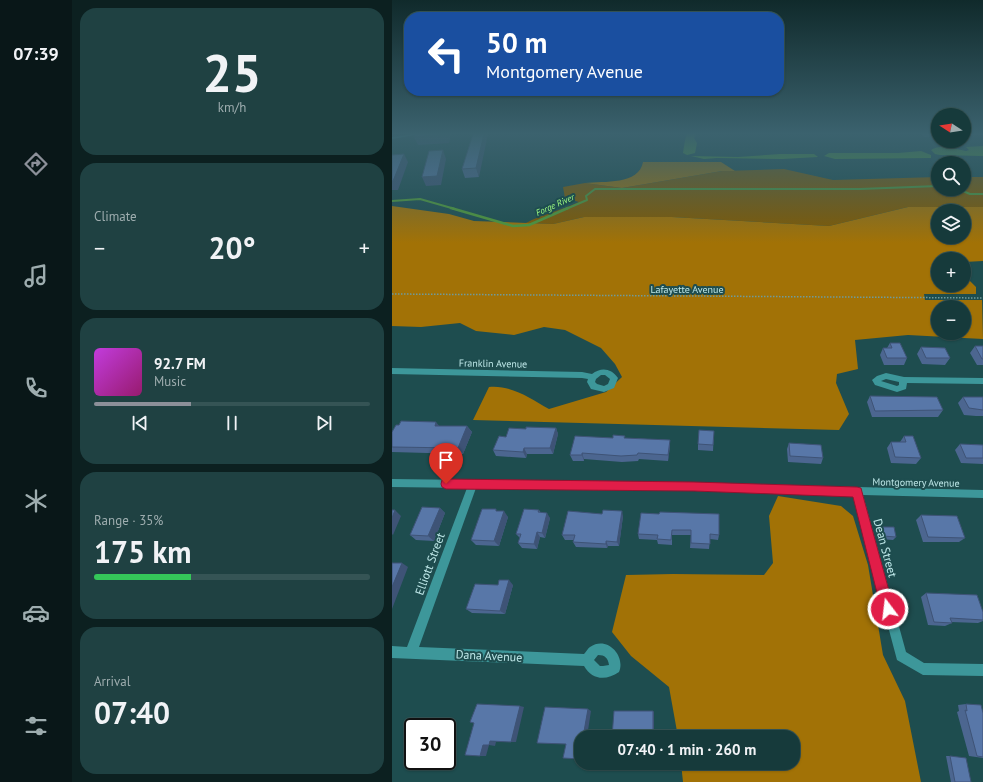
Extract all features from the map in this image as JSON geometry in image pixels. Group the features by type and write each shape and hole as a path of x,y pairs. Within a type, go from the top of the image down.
{"street":[{"name":"Franklin Avenue","path":"392,371 582,375 593,377"},
{"path":"903,380 983,381"},
{"name":"Montgomery Avenue","path":"392,483 694,486 857,492 983,494"},
{"name":"Elliott Street","path":"411,652 473,484"},
{"name":"Dean Street","path":"857,492 901,656 923,668 983,670"},
{"name":"Dana Avenue","path":"392,652 587,660"}],"path":[{"name":"Lafayette Avenue","path":"392,294 983,298"}],"shaded area":[{"path":"639,170 735,171 722,171 622,188 585,183 611,182 635,175"},
{"path":"791,170 833,180 931,177 931,196 971,196 971,177 983,177 983,207 971,207 971,204 931,204 931,207 908,207 829,226 672,217 584,217 553,224 526,223 579,202 565,198 563,187 585,183 622,188 722,171"},
{"path":"392,206 449,214 474,221 553,224 584,217 672,217 829,226 908,207 931,207 931,244 971,244 971,207 983,207 983,261 971,262 971,252 931,252 931,292 971,292 971,282 976,287 976,294 924,294 925,300 931,300 931,336 908,335 855,340 858,369 837,374 836,383 849,414 839,430 473,420 489,387 513,390 549,409 606,392 622,377 615,364 601,348 565,330 544,327 514,335 476,331 460,323 421,327 392,326"},
{"path":"971,300 982,300 983,339 971,338"},
{"path":"778,496 841,506 853,516 868,565 883,655 905,701 921,782 683,782 682,770 800,770 800,730 677,730 669,687 631,656 612,632 626,575 764,575 773,563 769,516"}],"building":[{"path":"392,170 397,170 393,181"},
{"path":"424,170 438,170 437,176 422,177"},
{"path":"890,343 900,343 907,358 887,358 883,348 892,348"},
{"path":"975,346 983,346 983,359 982,359"},
{"path":"921,347 945,348 950,358 926,358"},
{"path":"870,396 937,397 943,410 875,411"},
{"path":"963,397 983,397 983,410 969,408"},
{"path":"401,421 436,422 435,426 467,426 458,448 392,447 392,432 396,425 399,425"},
{"path":"526,427 556,428 550,448 524,448 523,452 493,450 499,436 506,437 509,428 526,429"},
{"path":"699,430 714,431 713,445 698,444"},
{"path":"613,435 625,436 624,438 670,440 668,455 638,453 637,455 621,456 582,453 582,455 570,455 575,436 613,438"},
{"path":"904,436 913,436 921,458 895,457 891,442 906,442"},
{"path":"789,443 821,445 823,458 790,456"},
{"path":"960,444 983,445 983,458 966,458"},
{"path":"422,507 440,508 428,536 410,535"},
{"path":"482,509 496,509 496,511 504,511 494,541 471,540"},
{"path":"524,509 539,510 538,512 547,513 542,533 537,532 534,544 518,543 521,534 516,534"},
{"path":"392,510 395,510 392,518"},
{"path":"603,510 622,511 617,542 606,541 606,544 573,542 575,535 562,535 568,511 602,514"},
{"path":"660,512 719,514 719,535 710,534 710,544 691,543 691,530 672,530 671,540 657,539 658,535 638,534 641,513 659,514"},
{"path":"921,515 957,516 965,538 928,537"},
{"path":"881,527 894,527 896,537 883,536"},
{"path":"392,563 402,563 392,587"},
{"path":"499,580 509,580 500,611 466,609 475,584 498,585"},
{"path":"926,593 977,595 983,612 983,620 950,618 952,623 934,622"},
{"path":"477,704 520,706 511,742 490,741 489,745 483,745 480,756 465,755 474,723 470,722"},
{"path":"966,704 981,705 983,713 983,757 977,756 965,710 967,711"},
{"path":"545,707 588,709 584,730 574,730 574,759 563,758 566,744 537,743"},
{"path":"614,711 653,711 653,730 613,730"},
{"path":"950,756 966,758 971,782 955,782"}],"waterway":[{"name":"Forge River","path":"566,209 587,200 586,196 595,189 860,189 931,186"},
{"name":"Forge River","path":"971,194 983,194"},
{"name":"Forge River","path":"392,201 420,199 455,209"},
{"name":"Forge River","path":"451,208 513,226 529,225 568,208"}],"route":[{"path":"446,484 655,487 694,486 857,492 888,609"}]}
